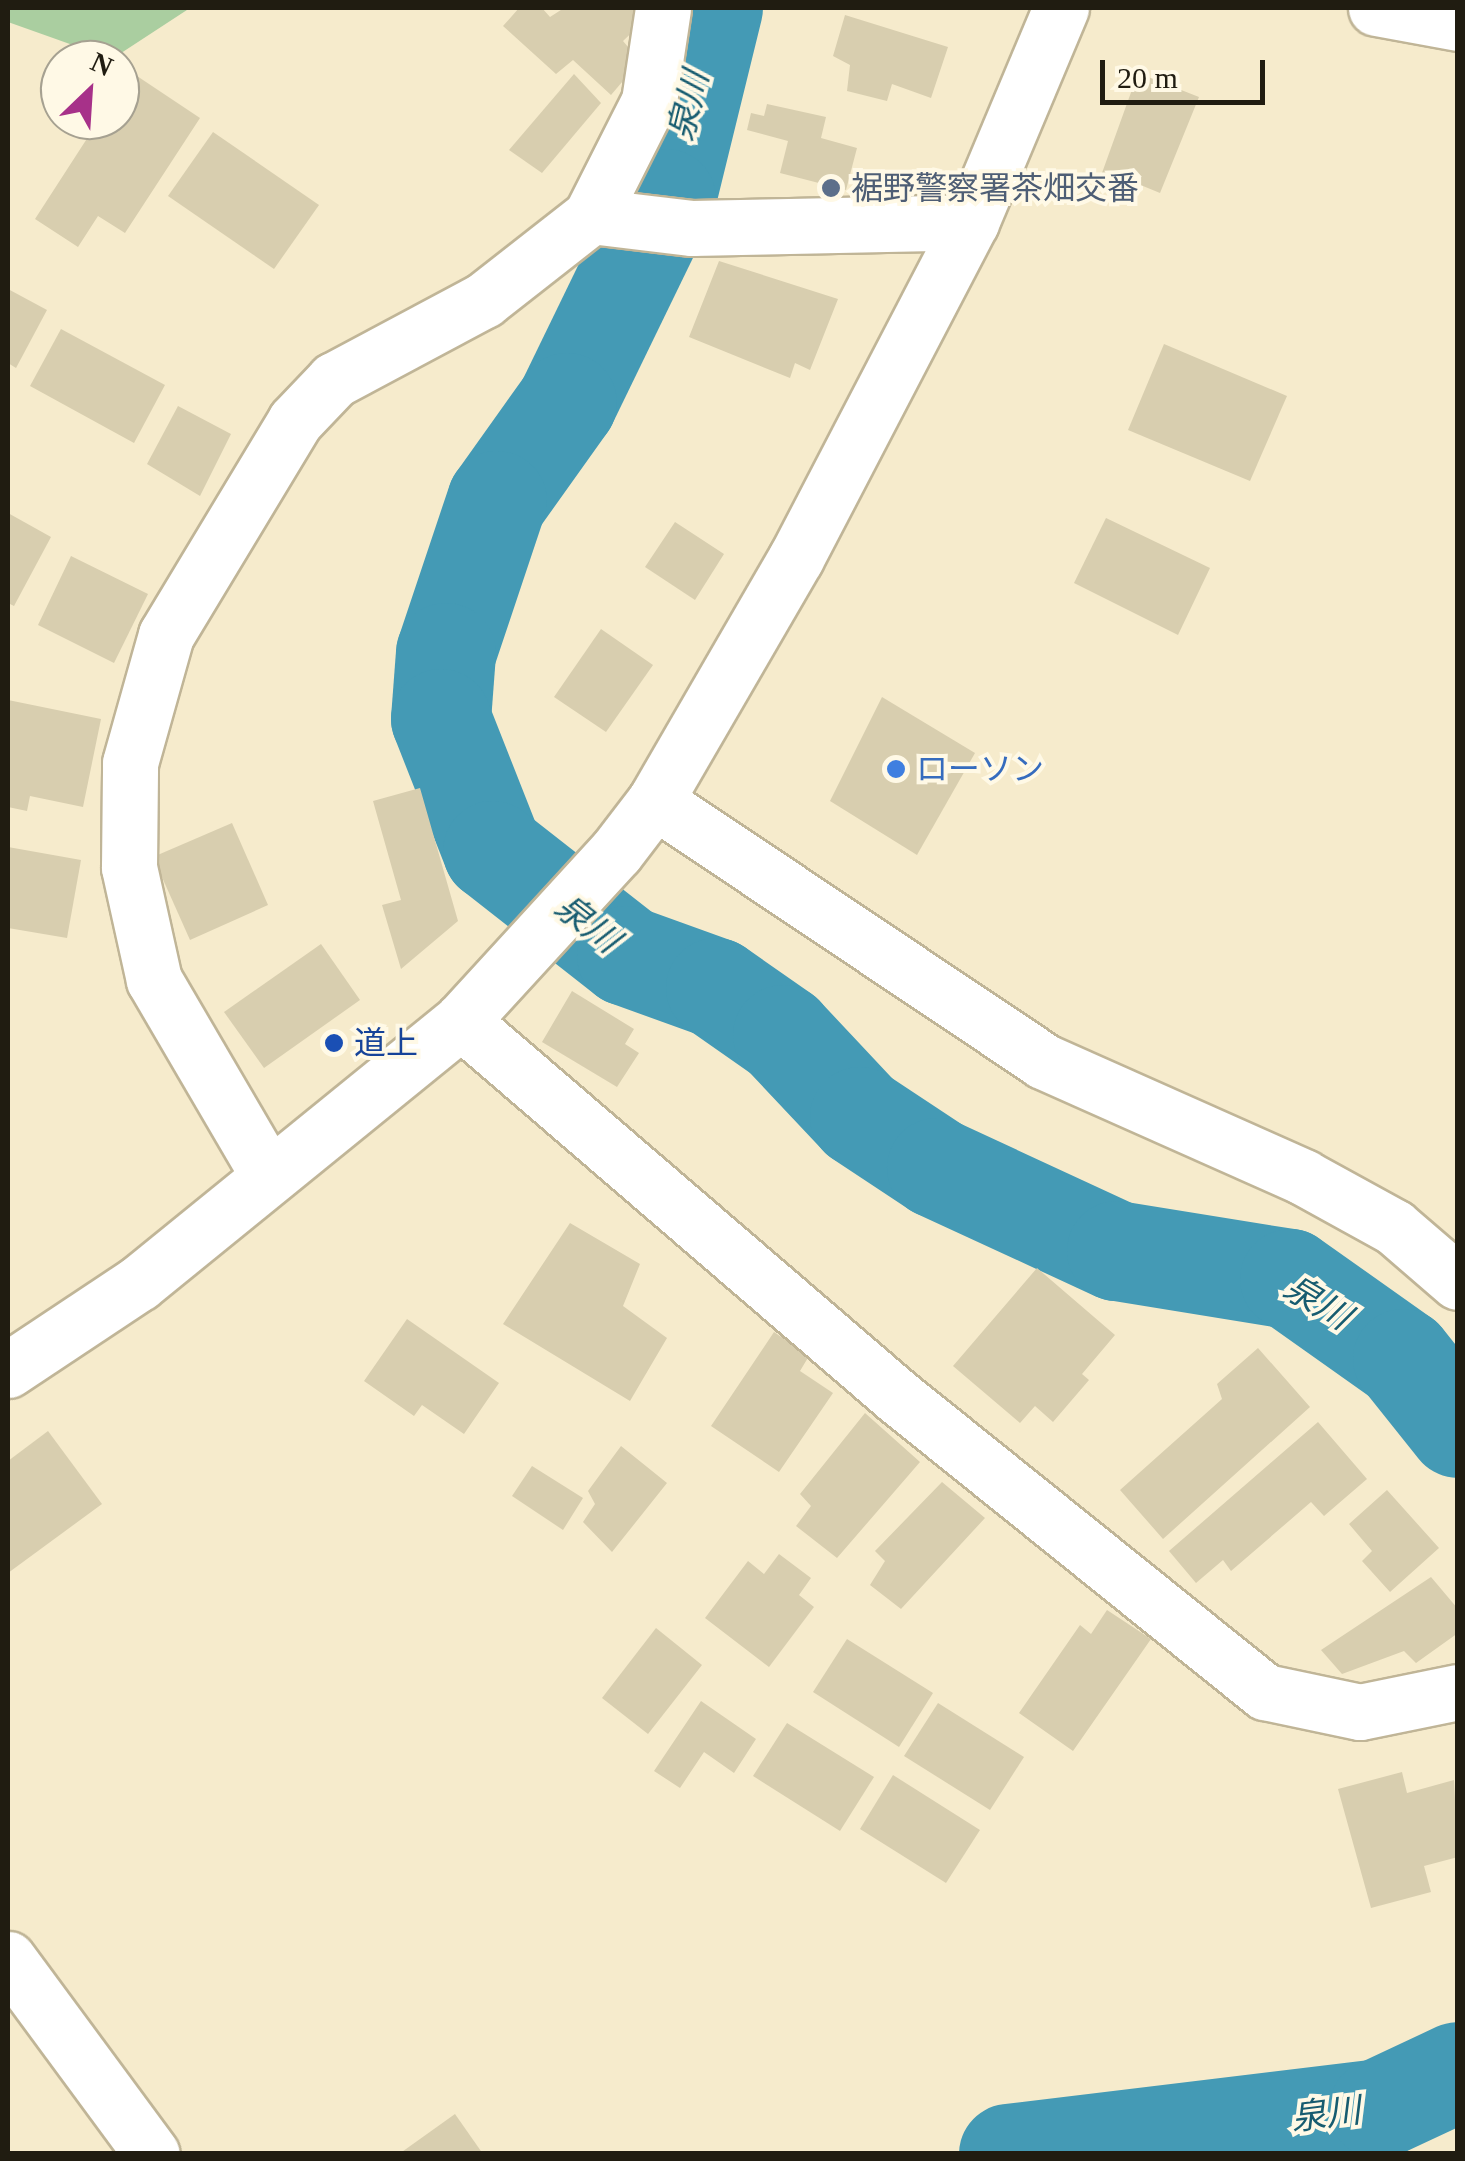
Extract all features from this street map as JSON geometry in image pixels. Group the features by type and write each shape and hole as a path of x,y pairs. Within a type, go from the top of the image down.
{"street":[{"path":"268,1176 154,980 129,867 130,762 166,635 294,421 334,380 484,300 606,218 649,101 663,8"},
{"path":"8,1370 139,1283 461,1020 616,852 654,800 796,558 971,222 1061,8"},
{"path":"1376,8 1458,23"},
{"path":"606,218 692,228 971,222"},
{"path":"654,800 1043,1061 1303,1177 1394,1227 1458,1282"},
{"path":"461,1020 898,1397 1266,1692 1360,1712 1458,1692"},
{"path":"8,1959 152,2154"}],"green space":[{"path":"8,8 190,8 140,41 59,40 8,22"}],"building":[{"path":"519,8 542,8 550,17 564,8 631,8 645,20 623,41 640,61 611,95 573,60 556,74 503,26"},
{"path":"845,15 948,47 931,98 892,84 887,101 847,91 850,65 833,56"},
{"path":"1138,73 1199,97 1160,193 1126,179 1121,193 1098,184"},
{"path":"574,74 601,103 542,173 509,150"},
{"path":"140,78 200,118 125,233 98,216 78,247 35,219 86,140 140,140"},
{"path":"767,104 826,117 821,138 857,148 846,190 780,173 788,141 747,130 751,113 764,116"},
{"path":"213,132 319,205 274,269 168,196"},
{"path":"719,261 838,299 810,370 795,363 790,378 689,337"},
{"path":"8,289 47,310 16,368 8,363"},
{"path":"61,329 165,385 134,443 30,386"},
{"path":"1164,344 1287,396 1250,481 1128,430"},
{"path":"178,406 231,434 200,496 147,464"},
{"path":"8,513 51,537 14,606 8,603"},
{"path":"1106,518 1210,568 1178,635 1074,583"},
{"path":"675,522 724,554 695,600 645,567"},
{"path":"71,556 148,594 114,663 38,625"},
{"path":"601,629 653,665 606,732 554,697"},
{"path":"882,697 975,753 917,855 830,801"},
{"path":"8,700 101,719 83,807 30,796 27,811 8,807"},
{"path":"420,788 458,921 401,969 382,905 401,900 373,801"},
{"path":"232,823 268,905 190,940 153,857"},
{"path":"8,847 81,860 67,938 8,928"},
{"path":"321,944 360,1000 264,1068 224,1012"},
{"path":"572,991 634,1029 625,1044 639,1053 617,1087 542,1042"},
{"path":"570,1223 640,1264 623,1306 667,1338 630,1401 503,1324"},
{"path":"1037,1268 1115,1335 1082,1374 1089,1380 1053,1422 1035,1406 1020,1423 953,1366"},
{"path":"407,1319 499,1383 464,1434 422,1405 414,1416 364,1381"},
{"path":"774,1332 809,1356 800,1371 833,1393 779,1472 711,1426"},
{"path":"1258,1348 1310,1407 1163,1539 1120,1490 1222,1399 1217,1384"},
{"path":"865,1413 920,1462 837,1558 796,1526 811,1506 800,1494"},
{"path":"1318,1422 1367,1479 1324,1516 1311,1502 1231,1571 1223,1560 1196,1583 1169,1551"},
{"path":"48,1431 102,1504 8,1573 8,1461"},
{"path":"621,1446 667,1483 612,1552 583,1522 595,1504 588,1491"},
{"path":"532,1466 583,1498 563,1530 512,1496"},
{"path":"942,1482 985,1518 901,1609 870,1585 885,1561 875,1551"},
{"path":"1387,1490 1439,1548 1390,1592 1362,1561 1372,1551 1349,1524"},
{"path":"779,1554 811,1578 799,1595 814,1607 769,1667 705,1618 748,1561 764,1574"},
{"path":"1431,1577 1458,1609 1458,1633 1416,1663 1404,1651 1342,1674 1321,1650"},
{"path":"1107,1610 1151,1639 1073,1751 1019,1713 1080,1625 1091,1634"},
{"path":"656,1628 702,1665 648,1734 602,1698"},
{"path":"847,1639 933,1693 899,1747 813,1692"},
{"path":"701,1701 756,1739 734,1773 704,1752 680,1788 654,1771"},
{"path":"938,1703 1024,1757 990,1810 904,1756"},
{"path":"787,1723 874,1777 840,1831 753,1776"},
{"path":"1402,1772 1407,1793 1454,1780 1458,1857 1424,1866 1431,1892 1371,1908 1338,1789"},
{"path":"893,1775 980,1830 946,1883 860,1829"},
{"path":"455,2114 483,2154 399,2154"}],"waterway":[{"name":"泉川","path":"713,8 666,199 567,403 497,501 446,653 441,719 493,851 627,956 716,988 783,1035 860,1117 937,1168 1117,1251 1290,1279 1403,1359 1458,1428"},
{"name":"泉川","path":"1009,2154 1379,2109 1458,2072"}],"place":[{"name":"裾野警察署茶畑交番","path":"831,188"},
{"name":"ローソン","path":"896,769"},
{"name":"道上","path":"334,1043"}]}
